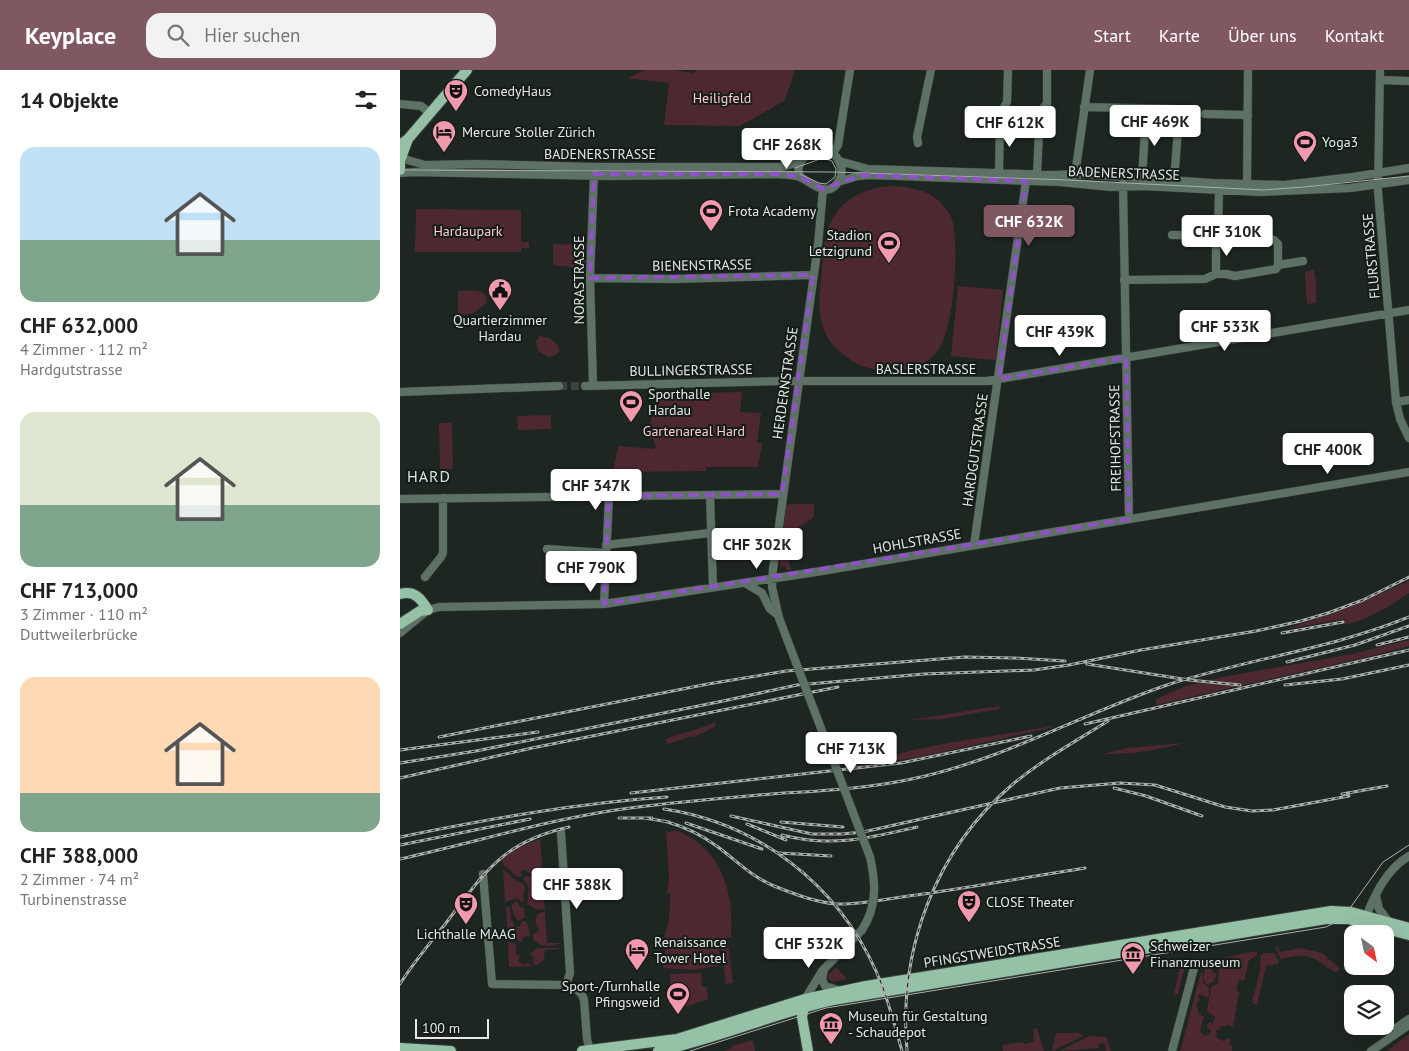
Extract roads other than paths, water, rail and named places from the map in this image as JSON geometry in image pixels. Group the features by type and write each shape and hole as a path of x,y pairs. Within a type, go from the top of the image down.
{"main road":[{"path":"400,172 400,157 404,142 467,70"},
{"path":"402,593 418,596 428,610"},
{"name":"HOHLSTRASSE","path":"400,624 420,612 428,610"},
{"name":"PFINGSTWEIDSTRASSE","path":"582,1051 677,1039 841,991 913,977 1007,964 1331,911 1348,911 1365,920"},
{"name":"PFINGSTWEIDSTRASSE","path":"658,1051 704,1040 804,1003 833,1000 1333,918 1389,922 1409,928"},
{"path":"1365,920 1368,925"},
{"path":"1365,920 1409,935"},
{"path":"1394,938 1409,942"},
{"path":"804,1003 802,1017 808,1051"},
{"path":"400,1048 451,1051"}],"street":[{"path":"838,182 842,172 839,161 833,153 838,143 850,70"},
{"path":"918,143 917,137 931,70"},
{"path":"999,173 1000,122 1001,112 1007,102 1008,70"},
{"path":"1037,175 1040,111 1046,104 1047,70"},
{"path":"1074,175 1090,70"},
{"path":"1247,184 1248,70"},
{"name":"FLURSTRASSE","path":"1380,70 1378,183 1396,402 1400,419 1409,438"},
{"path":"1380,80 1409,81"},
{"path":"400,104 421,106 430,113"},
{"path":"1084,107 1172,108"},
{"path":"1142,178 1146,114 1179,116 1174,181"},
{"path":"1205,114 1248,115"},
{"name":"BADENERSTRASSE","path":"400,157 425,165 780,167 800,162 819,151 827,150 833,153"},
{"name":"BADENERSTRASSE","path":"839,161 868,169 1123,176 1174,181 1247,184 1302,183 1409,168"},
{"path":"800,162 798,172 800,177"},
{"name":"BADENERSTRASSE","path":"400,172 594,174 608,176 773,174 800,177 816,188 823,189 832,188 838,182 862,175 1277,192 1350,188 1409,180"},
{"name":"NORASTRASSE","path":"589,385 590,278 594,174"},
{"name":"FREIHOFSTRASSE","path":"1123,176 1129,519"},
{"name":"HARDGUTSTRASSE","path":"974,545 1026,181"},
{"name":"HERDERNSTRASSE","path":"779,616 772,579 823,189"},
{"path":"1216,274 1219,190"},
{"path":"1172,235 1231,236 1243,240 1274,240 1278,244 1278,266"},
{"path":"1124,280 1205,279 1216,274 1235,276 1276,269 1278,266 1303,261"},
{"name":"BIENENSTRASSE","path":"590,278 674,279 813,275"},
{"name":"BASLERSTRASSE","path":"798,381 984,381 1409,310"},
{"name":"BULLINGERSTRASSE","path":"589,385 798,381"},
{"path":"400,392 559,386"},
{"path":"1396,402 1409,400"},
{"name":"HOHLSTRASSE","path":"428,610 444,606 604,604 772,579 1409,472"},
{"path":"400,499 782,494"},
{"path":"710,495 713,587"},
{"path":"604,604 606,526 609,496"},
{"path":"425,577 442,553 443,498"},
{"path":"547,550 606,549 710,533"},
{"path":"745,583 762,593 770,609 779,616 866,845 874,877 873,904 867,922 854,940 817,977 804,1003"},
{"path":"400,633 428,610"},
{"path":"561,832 570,973 566,985"},
{"path":"1365,920 1376,895 1391,870 1409,856"},
{"path":"484,874 492,984 566,985 577,990 583,996 587,1042 590,1051"},
{"path":"1376,895 1379,909 1389,922"},
{"path":"830,962 824,971 824,982 828,988 841,991"},
{"path":"1172,1051 1194,968"},
{"path":"1385,1041 1409,1018"},
{"path":"1371,1051 1409,1025"}],"tunnel":[{"path":"559,386 585,386"}],"tram line":[{"path":"400,150 468,70"},
{"path":"795,168 823,158 832,161 836,169 835,177 826,184 819,183 800,174"},
{"path":"400,170 832,172 1069,180 1263,190 1409,176"},
{"path":"690,1051 826,1008 1326,927 1345,915 1383,862 1409,845"}],"railway":[{"path":"400,763 476,751 797,685 924,674 1034,670 1256,631 1328,613 1363,600 1409,577"},
{"path":"400,859 543,824 601,812 700,800 856,788 907,780 941,772 1006,750 1167,685 1319,646 1409,617"},
{"path":"1282,633 1343,622"},
{"path":"1287,662 1355,645 1409,626"},
{"path":"1377,645 1409,637"},
{"path":"1085,724 1409,650"},
{"path":"439,737 708,684 786,671 965,657 1065,661"},
{"path":"1087,664 1189,680 1240,685"},
{"path":"1285,685 1342,679 1409,665"},
{"path":"400,778 532,748 838,687"},
{"path":"907,1051 906,1013 909,976 916,940 927,904 943,871 962,839 986,810 1024,775 1108,721"},
{"path":"400,750 538,732"},
{"path":"631,793 901,763 1031,736"},
{"path":"731,816 812,834 842,834 863,832 1060,788 1120,783 1155,785 1225,807 1252,811 1273,810 1349,796"},
{"path":"1342,794 1387,786"},
{"path":"1114,788 1146,796 1202,816"},
{"path":"400,837 533,812 667,797"},
{"path":"664,809 698,816 731,828 762,843 791,863 817,885 840,911 860,940 876,971 902,1051"},
{"path":"619,818 652,818"},
{"path":"645,818 669,822"},
{"path":"400,845 530,819"},
{"path":"664,821 685,828 705,839 766,882 805,897 836,904 876,901 1085,868"},
{"path":"781,822 843,827"},
{"path":"686,823 762,849"},
{"path":"747,824 786,840"},
{"path":"400,984 484,874 511,851 527,841 546,833 569,827"},
{"path":"782,835 817,841 834,841 866,838 917,827"},
{"path":"779,853 831,856"}],"place":[{"name":"ComedyHaus","path":"456,112"},
{"name":"Mercure Stoller Zürich","path":"444,153"},
{"name":"Yoga3","path":"1305,163"},
{"name":"Frota Academy","path":"711,232"},
{"name":"Stadion Letzigrund","path":"889,264"},
{"name":"Quartierzimmer Hardau","path":"500,311"},
{"name":"Sporthalle Hardau","path":"631,423"},
{"name":"CLOSE Theater","path":"969,923"},
{"name":"Lichthalle MAAG","path":"466,925"},
{"name":"Renaissance Tower Hotel","path":"637,971"},
{"name":"Schweizer Finanzmuseum","path":"1133,975"},
{"name":"Sport-/Turnhalle Pfingsweid","path":"678,1015"},
{"name":"Museum für Gestaltung - Schaudepot","path":"831,1045"}],"district":[{"name":"HARD","path":"429,476"}],"park label":[{"name":"Heiligfeld","path":"722,98"},
{"name":"Hardaupark","path":"468,231"},
{"name":"Gartenareal Hard","path":"694,431"}]}
